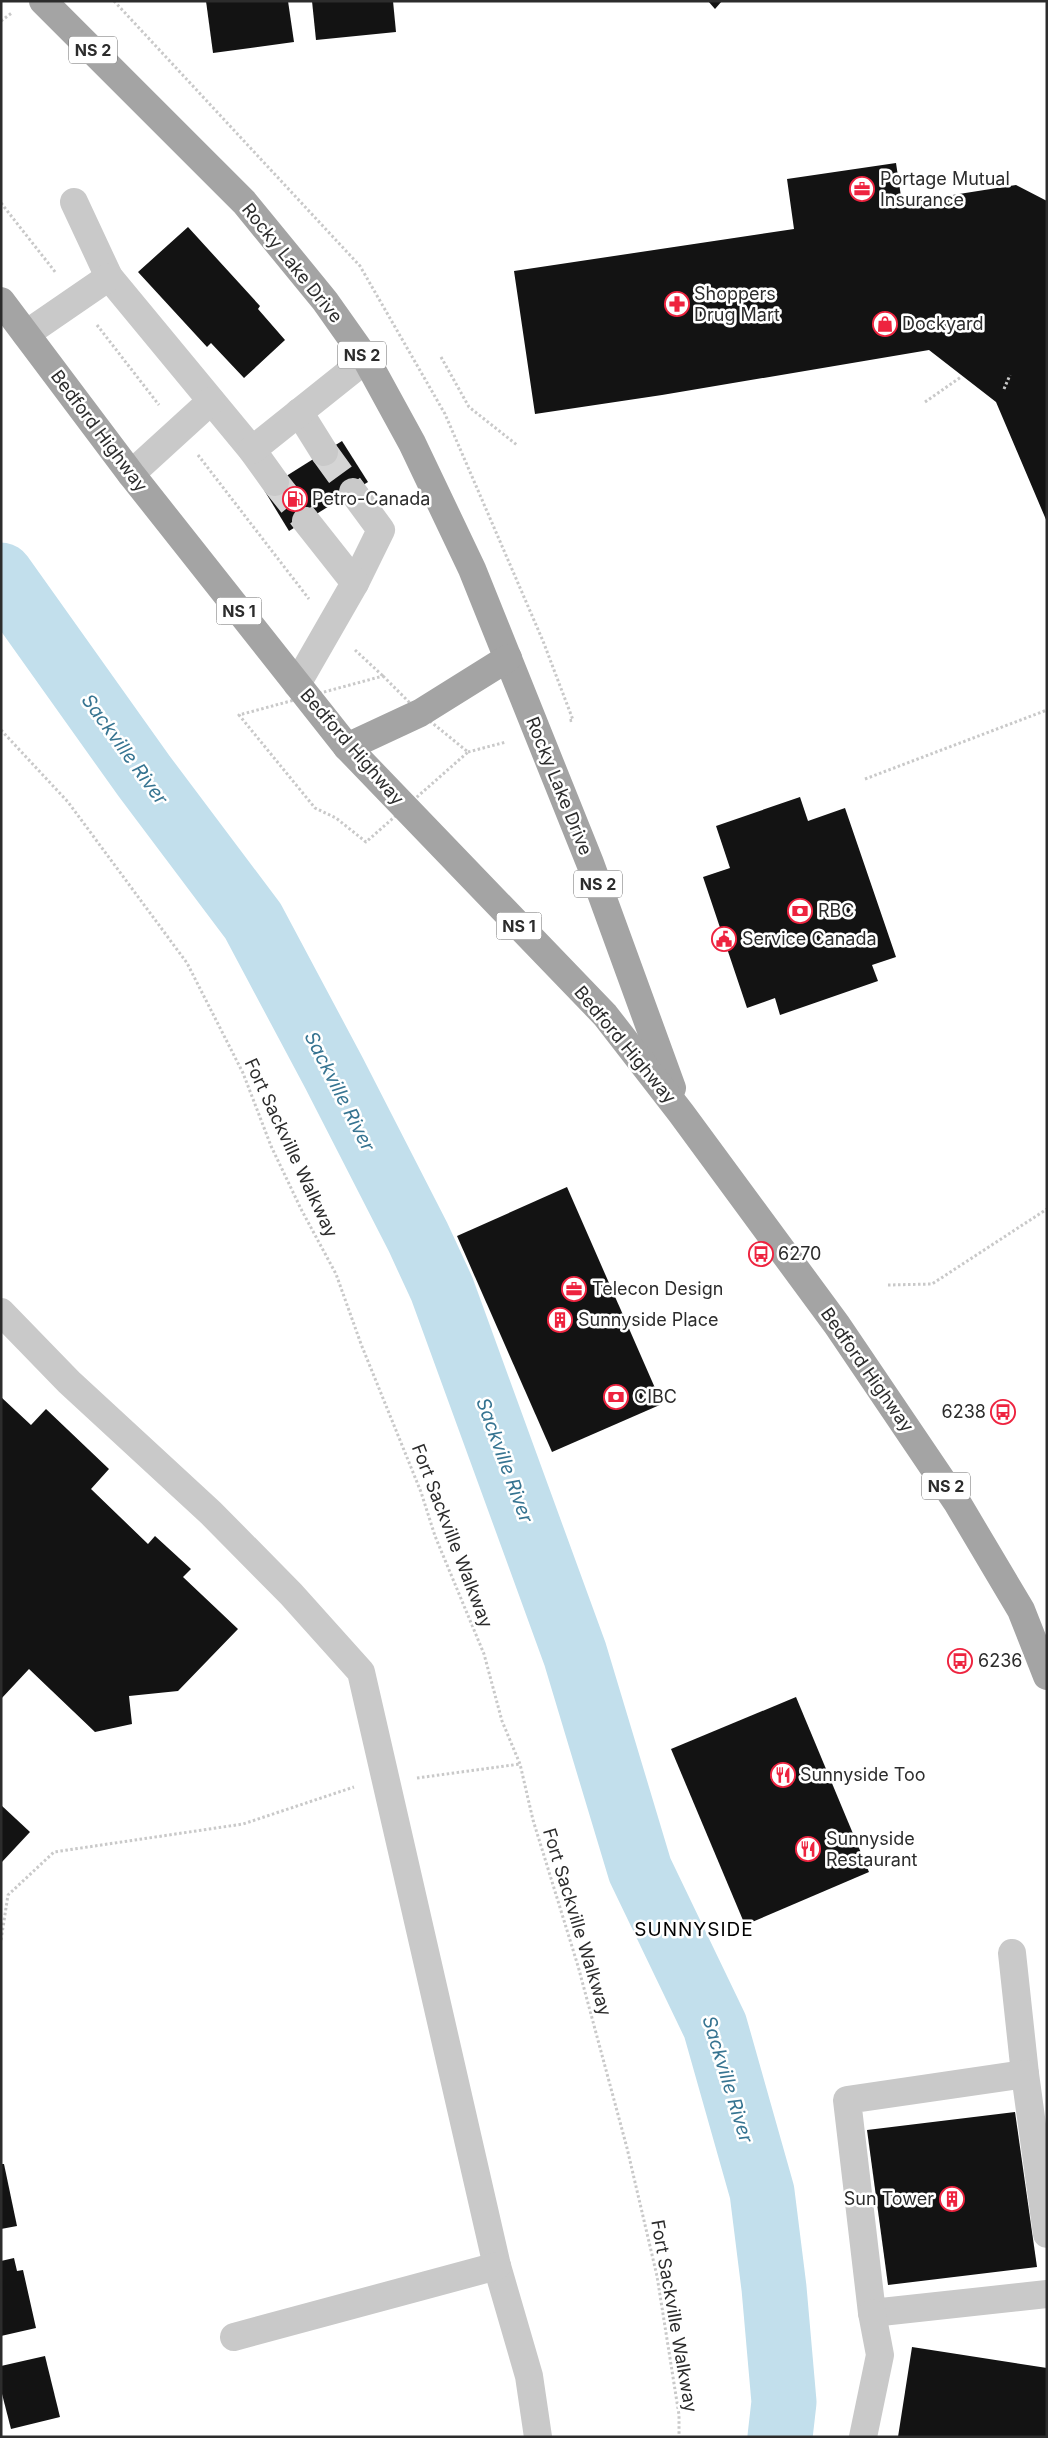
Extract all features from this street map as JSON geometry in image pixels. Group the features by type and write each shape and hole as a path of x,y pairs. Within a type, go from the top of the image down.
{"main road":[{"name":"Rocky Lake Drive","path":"43,1 244,202 324,302 366,359 412,443 472,569 590,864 681,1113"},
{"name":"Bedford Highway","path":"1,302 131,474 347,747 605,1016 681,1113 866,1366 958,1504 1021,1610 1047,1676"},
{"path":"347,747 420,713 508,658"},
{"path":"1021,1610 1047,1637"}],"lane":[{"path":"74,202 108,277 252,450 275,482"},
{"path":"26,334 108,277"},
{"path":"252,450 366,359"},
{"path":"131,474 211,401"},
{"path":"300,412 324,452"},
{"path":"297,684 355,583 381,530 353,492"},
{"path":"306,521 355,583"},
{"path":"1,1312 69,1382 211,1513 290,1594 361,1672 497,2266 529,2376 538,2437"},
{"path":"1012,1953 1025,2074 1047,2234"},
{"path":"863,2437 880,2355 872,2313 846,2100 1025,2074"},
{"path":"234,2336 497,2266"},
{"path":"872,2313 1047,2294"}],"path":[{"path":"114,1 360,266"},
{"path":"441,358 469,408 517,445"},
{"path":"1004,389 1010,375"},
{"path":"925,402 961,376"},
{"path":"865,779 1047,710"},
{"name":"Fort Sackville Walkway","path":"1,730 68,802 187,963 243,1073 271,1146 336,1274 361,1344 421,1492 435,1536 484,1654 502,1721 520,1764 533,1820 578,1966 624,2138 657,2276 679,2415 679,2437"},
{"path":"888,1284 932,1284 1047,1209"},
{"path":"2,1938 8,1895 54,1852 242,1824 357,1786 520,1764"}],"building":[{"path":"206,1 288,1 294,42 213,53"},
{"path":"312,1 393,1 396,32 316,40"},
{"path":"708,1 722,1 715,9"},
{"path":"896,163 902,203 1016,185 1047,201 1047,522 996,402 929,350 662,395 535,414 514,271 794,229 787,179"},
{"path":"188,227 260,306 258,309 285,340 244,378 211,343 207,347 138,272"},
{"path":"342,441 368,482 289,531 264,490"},
{"path":"800,797 808,821 845,808 896,957 872,965 878,981 780,1015 775,998 747,1008 703,877 730,868 716,826"},
{"name":"Sunnyside Place","path":"567,1187 662,1404 552,1452 457,1236"},
{"path":"1,1397 31,1425 46,1409 109,1469 91,1489 148,1544 155,1536 191,1569 183,1577 238,1629 178,1691 129,1696 132,1724 95,1732 29,1669 1,1699"},
{"path":"796,1697 869,1872 745,1925 671,1749"},
{"path":"1,1805 30,1832 1,1863"},
{"name":"Sun Tower","path":"1015,2112 1037,2267 888,2285 867,2130"},
{"path":"1,2164 4,2164 17,2226 1,2229"},
{"path":"14,2258 17,2271 23,2270 36,2328 1,2336 1,2261"},
{"path":"912,2347 1047,2368 1047,2437 898,2437"},
{"path":"45,2356 60,2417 11,2429 1,2390 1,2366"}],"waterway":[{"name":"Sackville River","path":"1,575 144,776 253,921 334,1073 418,1237 442,1289 575,1654 640,1870 715,2026 762,2192 774,2288 784,2402 780,2437"}],"tunnel":[{"path":"324,452 353,492"},
{"path":"275,482 306,521"}],"place":[{"name":"Portage Mutual Insurance","path":"862,189"},
{"name":"Shoppers Drug Mart","path":"677,304"},
{"name":"Dockyard","path":"885,324"},
{"name":"Petro-Canada","path":"295,499"},
{"name":"RBC","path":"800,911"},
{"name":"Service Canada","path":"724,939"},
{"name":"6270","path":"761,1254"},
{"name":"Telecon Design","path":"574,1289"},
{"name":"Sunnyside Place","path":"560,1320"},
{"name":"CIBC","path":"616,1397"},
{"name":"6238","path":"1003,1412"},
{"name":"6236","path":"960,1661"},
{"name":"Sunnyside Too","path":"783,1775"},
{"name":"Sunnyside Restaurant","path":"808,1849"},
{"name":"Sun Tower","path":"952,2199"}],"district":[{"name":"SUNNYSIDE","path":"694,1929"}]}
